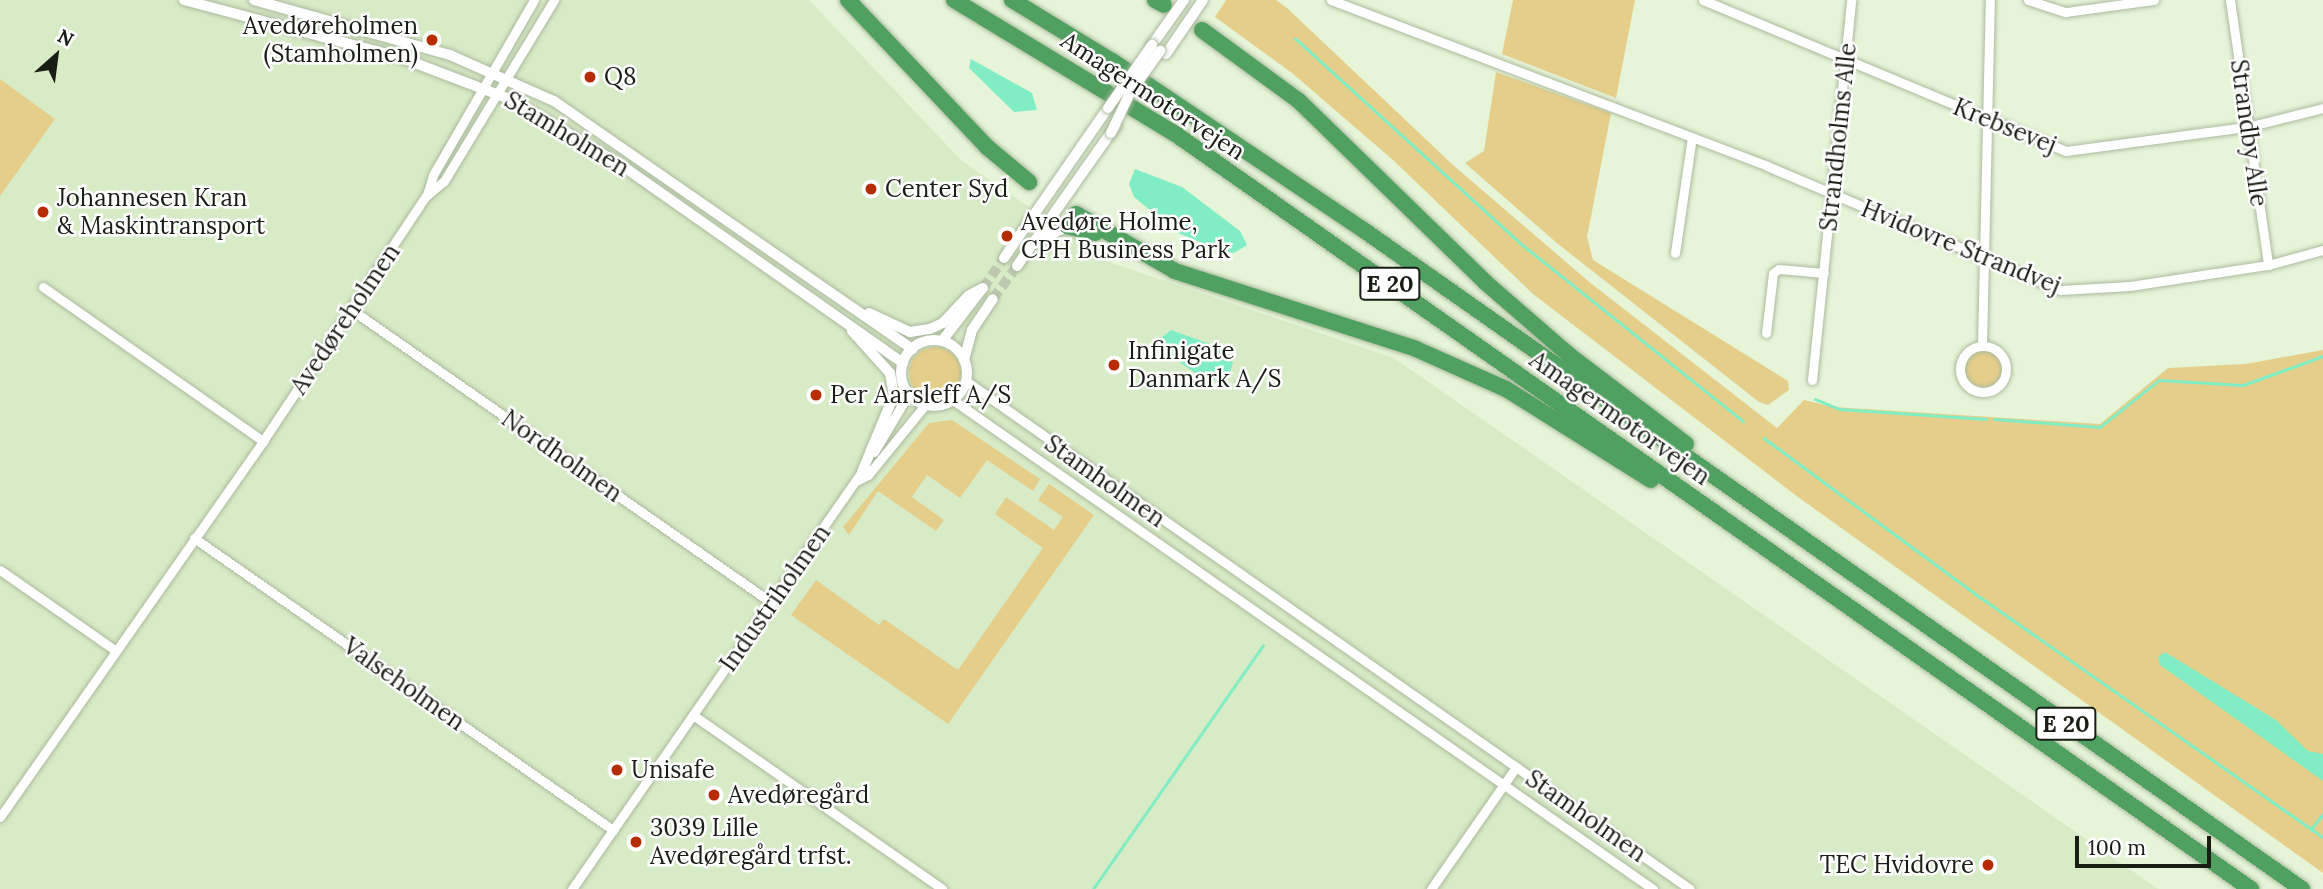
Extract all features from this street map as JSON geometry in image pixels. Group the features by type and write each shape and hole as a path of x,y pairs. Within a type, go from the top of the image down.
{"highway":[{"path":"848,0 987,147 1029,182"},
{"name":"Amagermotorvejen","path":"954,0 1174,133 2250,889"},
{"name":"Amagermotorvejen","path":"1012,0 1112,61 1365,232 1829,561 2302,889"},
{"path":"1196,26 1284,89 1341,138 1485,282 1569,355 1829,561"},
{"path":"1072,217 1175,271 1235,293 1416,349 1506,390 1816,584"}],"street":[{"name":"Stamholmen","path":"184,0 402,58 500,94 585,140 903,363"},
{"name":"Stamholmen","path":"254,0 410,41 510,78 596,125 854,305 912,349"},
{"name":"Avedøreholmen","path":"0,817 263,442 352,310 426,196 433,175 534,0"},
{"name":"Avedøreholmen","path":"426,196 444,181 510,78 554,0"},
{"path":"1166,8 1184,0"},
{"path":"1017,266 1063,201 1103,129 1115,99 1159,50 1196,26 1203,0"},
{"name":"Hvidovre Strandvej","path":"1332,0 1692,137 2048,286 2079,292 2268,265 2323,250"},
{"name":"Krebsevej","path":"1703,0 2066,151 2247,127 2323,108"},
{"name":"Strandholms Alle","path":"1812,380 1851,0"},
{"path":"1982,346 1990,0"},
{"path":"2028,0 2066,12 2154,0"},
{"name":"Strandby Alle","path":"2230,0 2268,265"},
{"path":"1166,8 1196,26"},
{"path":"1004,258 1048,195 1103,129 1159,50 1166,8"},
{"path":"1675,253 1692,137"},
{"path":"1029,182 1063,201 1072,217 1032,244"},
{"path":"1766,332 1773,273 1779,268 1824,273"},
{"path":"43,287 263,442"},
{"path":"854,305 910,332 943,323 968,296 983,288 942,341"},
{"path":"964,360 942,341 923,342 912,349 903,363 902,376 909,393 926,404 953,400 966,381 964,360 972,330 993,299"},
{"name":"Nordholmen","path":"352,310 772,603"},
{"path":"841,319 890,373 894,395 859,476"},
{"path":"1982,346 2001,354 2006,367 1998,386 1985,392 1966,384 1960,370 1964,356 1982,346"},
{"name":"Stamholmen","path":"966,381 1690,889"},
{"name":"Industriholmen","path":"572,889 859,476 909,393"},
{"name":"Stamholmen","path":"953,400 1235,594 1653,889"},
{"name":"Industriholmen","path":"859,476 868,475 926,404"},
{"name":"Valseholmen","path":"194,538 613,830"},
{"path":"0,570 116,651"},
{"path":"1235,594 1246,579"},
{"path":"694,715 942,889"},
{"name":"Stamholmen","path":"1505,783 1516,767"},
{"path":"1431,889 1505,783"}],"shaded area":[{"path":"0,0 809,0 962,161 1109,262 1394,358 2158,889 0,889"},
{"path":"1226,0 1276,0 1287,8 1453,165 1588,281 1777,428 1804,400 1833,407 2100,424 2168,368 2246,364 2323,350 2323,873 1798,497 1533,294 1393,160 1292,73 1215,17"},
{"path":"1513,0 1635,0 1616,98 1502,54"},
{"path":"971,59 1032,93 1037,110 1014,112 969,68"},
{"path":"1496,72 1611,113 1587,237 1593,260 1788,381 1789,390 1768,405 1759,402 1558,244 1465,163 1484,151"},
{"path":"0,79 55,119 0,196"},
{"path":"1135,169 1182,187 1240,231 1247,245 1234,253 1222,251 1178,233 1134,197 1129,184"},
{"path":"1171,330 1224,349 1233,362 1229,377 1207,381 1163,351 1161,338"},
{"path":"935,347 954,354 961,373 954,392 935,399 916,392 909,373 916,354"},
{"path":"1983,350 1996,356 2002,369 1996,382 1983,388 1970,382 1964,369 1970,356"},
{"path":"952,420 1040,479 1033,491 987,460 960,498 927,475 912,497 944,520 936,531 878,491 849,535 843,527 929,423"},
{"path":"1049,484 1094,515 948,724 791,615 816,580 879,625 884,619 958,670 1043,548 995,514 1006,497 1054,530 1063,517 1038,500"},
{"path":"2165,652 2276,720 2308,751 2323,754 2323,781 2160,665 2158,657"}],"waterway":[{"path":"1295,38 1519,242 1743,421"},
{"path":"1994,419 2100,427 2159,380 2243,385 2323,356"},
{"path":"1815,399 1840,409 1986,419"},
{"path":"1764,438 1980,597 2323,837"},
{"path":"1093,889 1263,645"},
{"path":"2311,829 2323,814"}],"tunnel":[{"path":"983,288 1004,258"},
{"path":"993,299 1017,266"}],"place":[{"name":"Avedøreholmen (Stamholmen)","path":"432,40"},
{"name":"Q8","path":"590,77"},
{"name":"Center Syd","path":"871,189"},
{"name":"Johannesen Kran & Maskintransport","path":"43,212"},
{"name":"Avedøre Holme, CPH Business Park","path":"1007,236"},
{"name":"Infinigate Danmark A/S","path":"1114,365"},
{"name":"Per Aarsleff A/S","path":"816,395"},
{"name":"Unisafe","path":"617,770"},
{"name":"Avedøregård","path":"714,795"},
{"name":"3039 Lille Avedøregård trfst.","path":"636,842"},
{"name":"TEC Hvidovre","path":"1988,865"}]}
